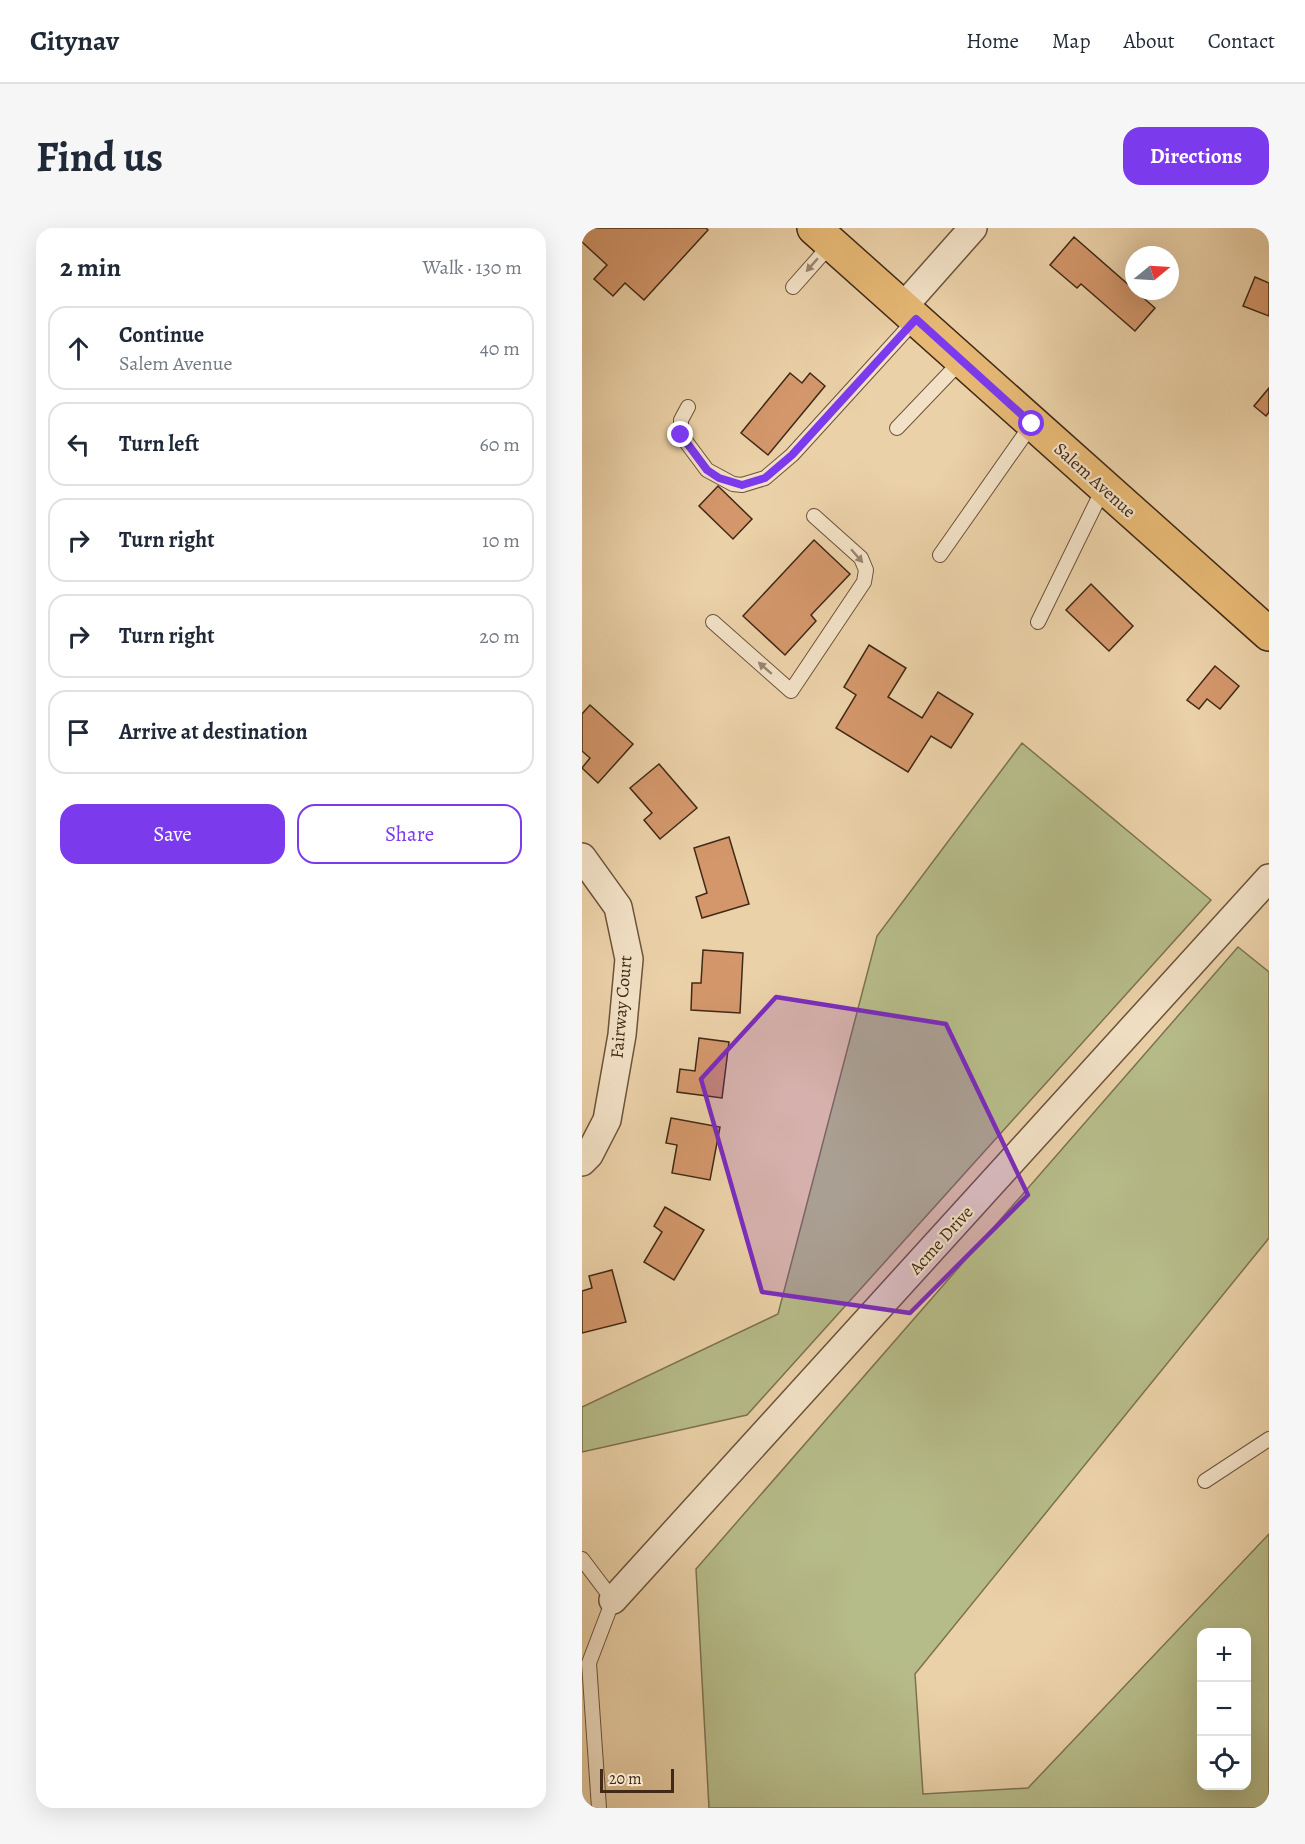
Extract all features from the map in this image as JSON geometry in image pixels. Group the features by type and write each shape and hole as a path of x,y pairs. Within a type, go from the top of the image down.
{"main road":[{"name":"Salem Avenue","path":"823,236 1269,634"}],"street":[{"path":"909,313 973,228"},
{"name":"Fairway Court","path":"582,857 618,908 629,959 622,1035 607,1120 589,1155 582,1162"},
{"name":"Acme Drive","path":"612,1600 1269,878"}],"lane":[{"path":"793,287 823,236"},
{"path":"688,407 681,420 681,435 707,470 733,484 742,485 765,478 792,455 909,313"},
{"path":"897,428 962,360"},
{"path":"940,555 1032,424"},
{"path":"1038,622 1104,487"},
{"path":"713,622 791,690 864,582 866,570 861,558 814,516"},
{"path":"1205,1481 1269,1440"},
{"path":"582,1559 612,1600 589,1663 599,1808"}],"highlighted area":[{"path":"776,997 946,1024 1028,1195 910,1313 762,1292 701,1079"}],"green space":[{"path":"1022,743 1211,900 747,1415 582,1452 582,1407 778,1314 877,936"},
{"path":"1238,947 1269,972 1269,1238 915,1674 923,1794 1028,1788 1269,1534 1269,1808 709,1808 696,1569"}],"building":[{"path":"582,228 706,228 708,230 644,300 625,283 613,296 594,279 607,265 582,242"},
{"path":"1074,237 1125,282 1125,300 1146,300 1155,308 1135,331 1081,284 1077,288 1050,265"},
{"path":"1255,277 1269,283 1269,316 1243,306"},
{"path":"790,373 802,383 810,373 825,386 768,455 741,433"},
{"path":"1269,388 1269,412 1266,416 1254,406"},
{"path":"718,486 752,519 733,539 699,506"},
{"path":"814,540 850,574 811,615 816,621 785,655 743,616"},
{"path":"1091,584 1133,626 1109,651 1066,610"},
{"path":"869,645 906,668 888,697 922,718 938,692 973,714 951,748 931,736 908,772 836,728 856,695 844,687"},
{"path":"1215,666 1239,686 1220,709 1207,699 1199,709 1187,700"},
{"path":"590,705 633,744 598,783 582,768 590,758 582,751 582,714"},
{"path":"659,764 697,808 660,839 644,820 652,813 630,788"},
{"path":"729,837 749,904 702,918 696,897 707,893 694,848"},
{"path":"703,950 743,953 740,1013 691,1010 692,983 701,983"},
{"path":"699,1038 729,1042 722,1098 677,1092 680,1069 695,1071"},
{"path":"671,1118 720,1127 710,1180 672,1173 677,1145 666,1143"},
{"path":"665,1207 704,1230 674,1280 644,1262 662,1232 654,1226"},
{"path":"612,1270 626,1322 582,1333 582,1291 592,1288 589,1276"}],"route":[{"path":"681,435 707,470 719,478 742,485 765,478 792,455 916,319 1032,424"}]}
